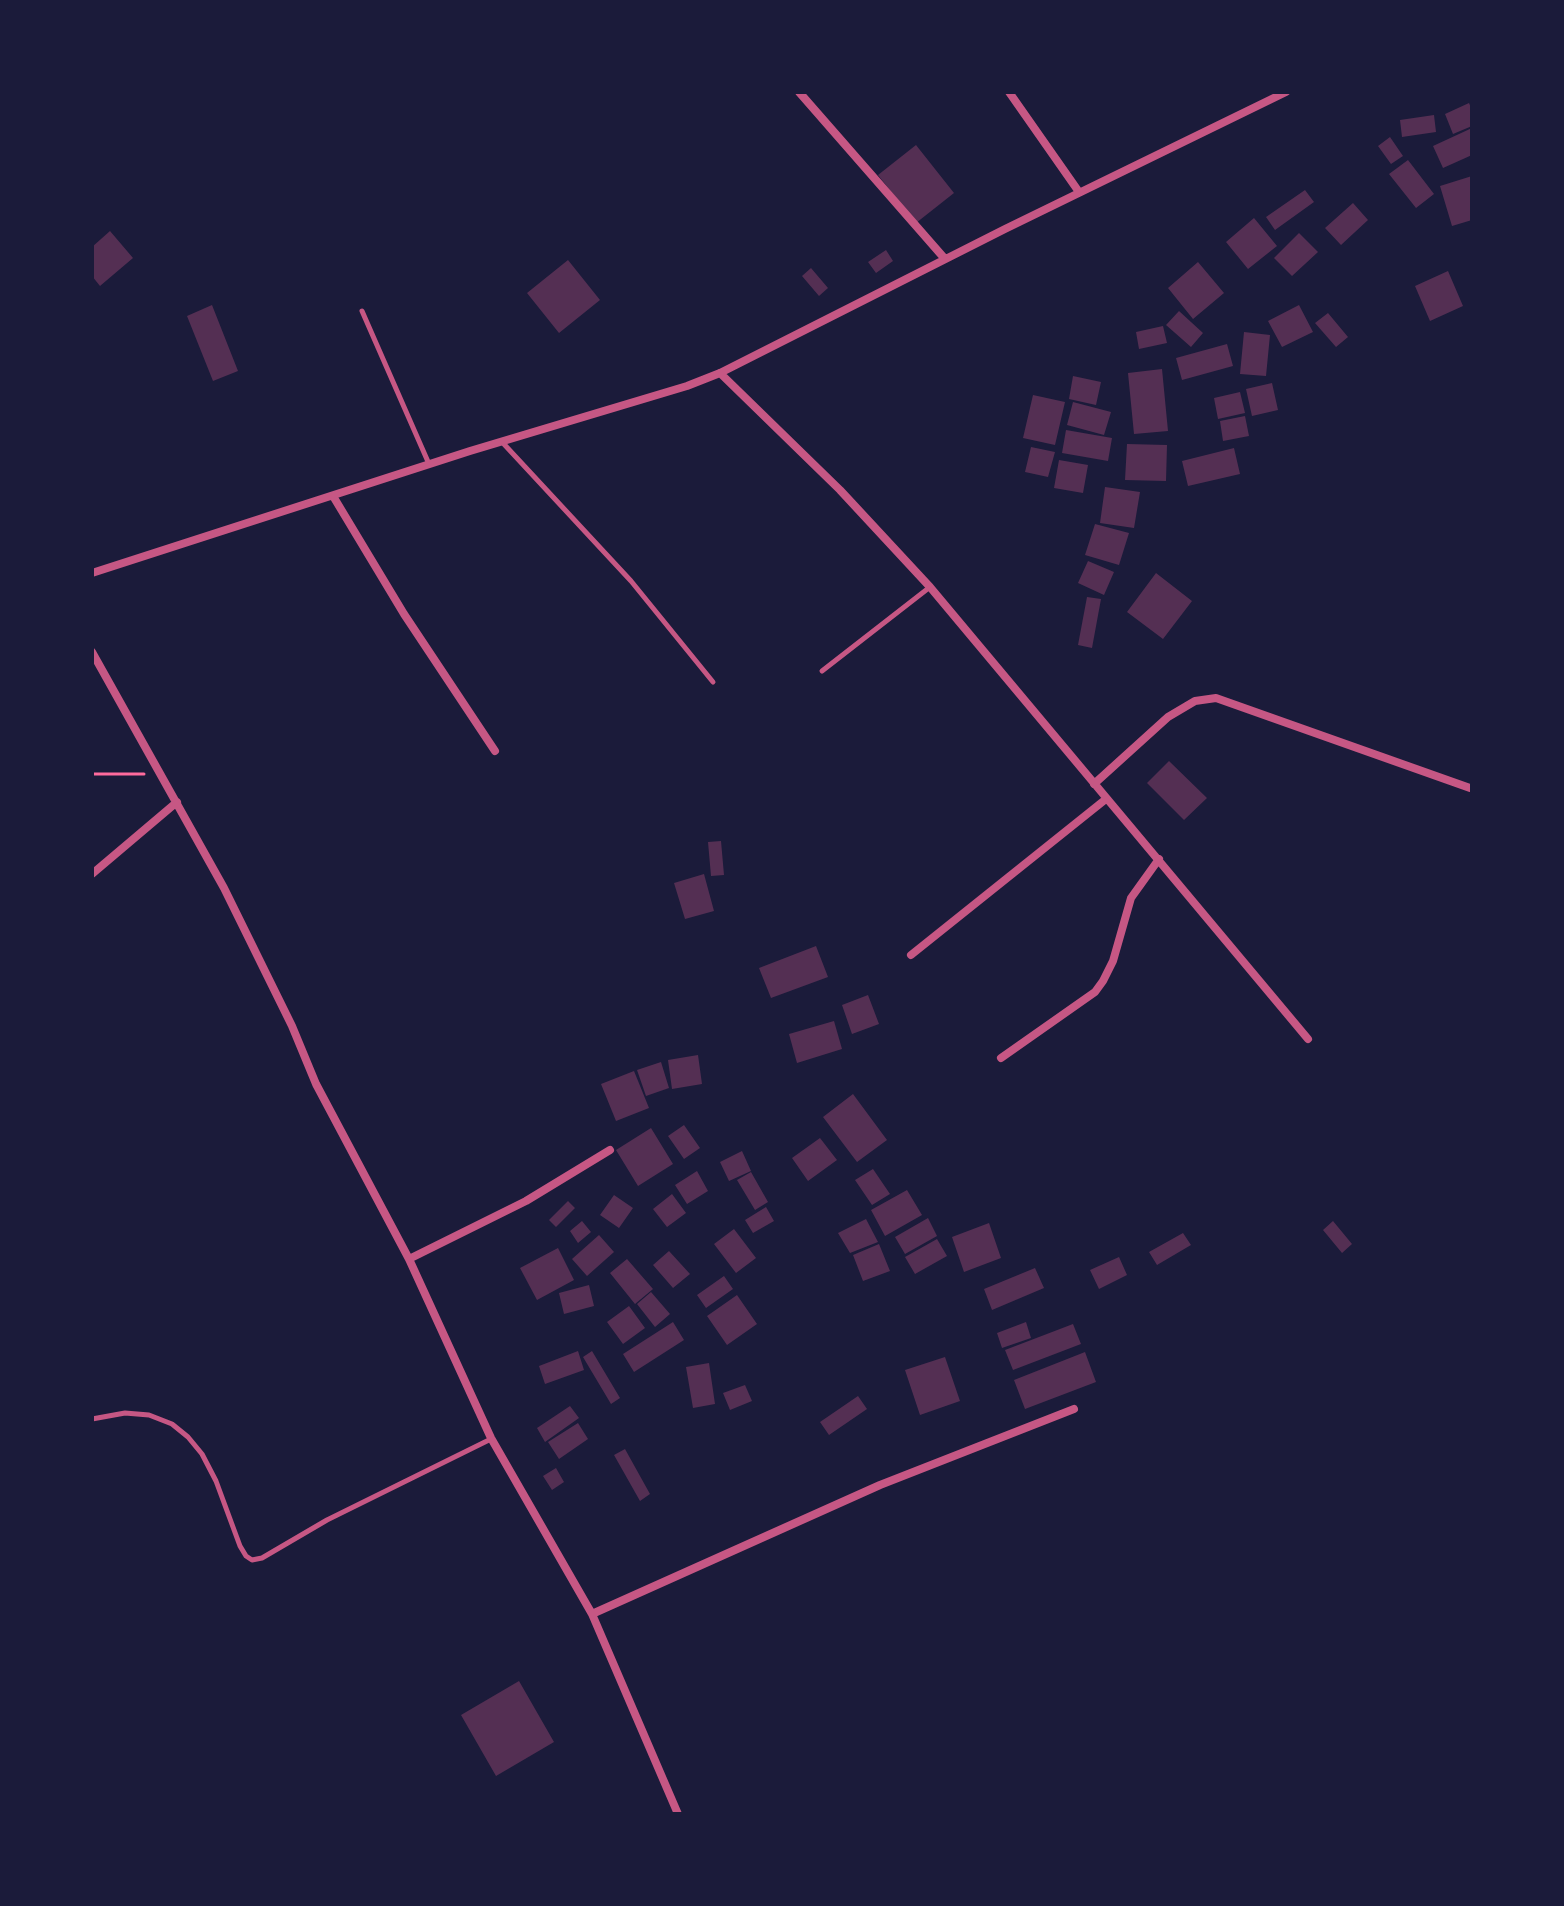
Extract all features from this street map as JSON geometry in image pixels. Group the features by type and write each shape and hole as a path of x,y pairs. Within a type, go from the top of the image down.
{"street":[{"path":"799,92 945,259"},
{"path":"1009,92 1079,192"},
{"path":"92,573 720,373 1079,192 1286,92"},
{"path":"720,373 840,490 930,587 1308,1039"},
{"path":"333,496 404,614 495,751"},
{"path":"92,652 224,888 292,1026 316,1084 409,1259 491,1438 592,1614 678,1814"},
{"path":"1094,784 1168,717 1195,701 1216,698 1470,788"},
{"path":"911,955 1106,799"},
{"path":"92,874 177,802"},
{"path":"1001,1058 1095,992 1113,961 1131,898 1159,859"},
{"path":"409,1259 526,1201 610,1150"},
{"path":"592,1614 880,1485 1074,1409"}],"lane":[{"path":"362,311 430,465"},
{"path":"502,442 631,581 713,682"},
{"path":"822,671 930,587"},
{"path":"92,1419 125,1413 149,1415 172,1424 188,1437 202,1454 216,1481 240,1546 252,1560 262,1558 327,1520 491,1438"}],"path":[{"path":"92,774 160,774"}],"building":[{"path":"1469,103 1472,126 1453,134 1445,114"},
{"path":"1434,115 1436,132 1402,137 1400,120"},
{"path":"1472,128 1472,155 1443,168 1433,146"},
{"path":"1390,137 1403,156 1391,164 1378,146"},
{"path":"916,145 954,193 916,223 878,175"},
{"path":"1408,160 1434,194 1416,208 1389,174"},
{"path":"1472,176 1472,220 1452,226 1440,186"},
{"path":"1305,190 1314,202 1275,230 1266,217"},
{"path":"1353,203 1368,220 1341,245 1325,228"},
{"path":"1254,218 1277,246 1248,269 1226,242"},
{"path":"110,231 133,258 100,286 92,276 92,247"},
{"path":"1299,233 1318,252 1292,276 1274,258"},
{"path":"886,250 893,261 876,273 868,262"},
{"path":"568,260 600,300 559,333 527,293"},
{"path":"1198,262 1224,293 1193,319 1168,288"},
{"path":"811,268 828,288 819,296 802,276"},
{"path":"1448,271 1463,306 1430,321 1415,286"},
{"path":"212,305 238,371 213,381 187,316"},
{"path":"1299,305 1313,332 1282,347 1268,321"},
{"path":"1179,311 1203,333 1191,347 1166,325"},
{"path":"1328,313 1348,337 1336,347 1315,323"},
{"path":"1163,326 1167,343 1139,349 1136,332"},
{"path":"1244,332 1270,335 1266,376 1240,374"},
{"path":"1227,344 1233,366 1182,380 1176,358"},
{"path":"1162,369 1168,431 1134,434 1128,373"},
{"path":"1073,376 1101,382 1096,405 1069,399"},
{"path":"1272,383 1278,410 1252,416 1246,389"},
{"path":"1240,392 1245,413 1218,419 1214,398"},
{"path":"1033,395 1065,402 1055,445 1023,438"},
{"path":"1073,402 1111,412 1104,435 1067,425"},
{"path":"1245,416 1249,436 1223,441 1220,421"},
{"path":"1066,430 1112,438 1108,461 1062,453"},
{"path":"1127,444 1167,445 1166,481 1125,480"},
{"path":"1031,447 1055,452 1048,477 1025,472"},
{"path":"1234,448 1240,474 1188,486 1182,461"},
{"path":"1059,460 1088,465 1083,493 1054,488"},
{"path":"1105,487 1140,492 1134,528 1100,523"},
{"path":"1095,524 1129,533 1119,565 1085,555"},
{"path":"1088,561 1114,572 1104,595 1078,583"},
{"path":"1156,573 1192,601 1163,639 1127,612"},
{"path":"1087,597 1101,599 1092,648 1078,645"},
{"path":"1169,761 1207,798 1184,820 1147,783"},
{"path":"721,841 724,875 711,876 708,842"},
{"path":"704,874 714,911 685,919 674,883"},
{"path":"816,946 828,977 771,998 759,968"},
{"path":"868,995 879,1024 852,1034 842,1005"},
{"path":"834,1021 842,1049 797,1063 789,1034"},
{"path":"698,1055 702,1084 672,1089 668,1060"},
{"path":"661,1062 669,1088 646,1096 637,1070"},
{"path":"634,1071 649,1108 616,1121 601,1084"},
{"path":"853,1094 887,1140 857,1162 823,1117"},
{"path":"684,1125 700,1148 684,1159 668,1136"},
{"path":"651,1128 673,1164 638,1186 616,1150"},
{"path":"820,1138 837,1160 808,1181 792,1158"},
{"path":"742,1151 751,1171 729,1181 720,1162"},
{"path":"873,1169 890,1194 872,1205 855,1180"},
{"path":"697,1171 708,1191 687,1204 675,1185"},
{"path":"751,1172 768,1202 755,1210 737,1180"},
{"path":"907,1190 922,1215 885,1236 871,1210"},
{"path":"672,1194 686,1213 667,1227 653,1209"},
{"path":"614,1195 633,1208 619,1228 600,1215"},
{"path":"568,1201 575,1208 556,1227 549,1220"},
{"path":"766,1207 774,1221 753,1233 745,1220"},
{"path":"928,1218 937,1236 905,1254 895,1237"},
{"path":"866,1219 878,1242 850,1253 838,1233"},
{"path":"582,1221 591,1232 578,1243 570,1231"},
{"path":"1333,1221 1352,1244 1342,1253 1323,1230"},
{"path":"989,1223 1001,1258 964,1272 952,1237"},
{"path":"734,1229 756,1258 736,1273 714,1244"},
{"path":"1183,1233 1191,1245 1157,1265 1149,1252"},
{"path":"599,1235 614,1252 587,1276 572,1259"},
{"path":"937,1239 947,1256 915,1274 905,1257"},
{"path":"879,1244 890,1271 863,1281 853,1255"},
{"path":"558,1248 574,1280 537,1300 520,1268"},
{"path":"669,1251 690,1274 673,1288 653,1265"},
{"path":"1119,1257 1127,1275 1099,1289 1090,1270"},
{"path":"627,1259 653,1289 635,1304 610,1273"},
{"path":"1035,1268 1044,1288 992,1310 984,1289"},
{"path":"724,1276 733,1289 706,1308 697,1295"},
{"path":"589,1285 594,1306 564,1314 559,1293"},
{"path":"651,1292 670,1314 655,1327 637,1304"},
{"path":"737,1295 757,1324 727,1345 707,1316"},
{"path":"629,1306 645,1328 623,1344 607,1322"},
{"path":"673,1322 684,1340 634,1372 623,1354"},
{"path":"1026,1322 1031,1338 1002,1348 997,1333"},
{"path":"1073,1324 1081,1344 1013,1370 1005,1350"},
{"path":"578,1351 584,1370 545,1384 539,1366"},
{"path":"592,1351 620,1398 611,1404 583,1357"},
{"path":"1085,1352 1096,1382 1025,1409 1014,1380"},
{"path":"945,1357 960,1401 920,1415 905,1370"},
{"path":"709,1363 715,1404 693,1408 686,1367"},
{"path":"745,1385 752,1401 730,1410 723,1393"},
{"path":"858,1396 867,1409 829,1435 820,1422"},
{"path":"570,1406 579,1418 545,1442 537,1428"},
{"path":"578,1423 588,1439 559,1459 548,1442"},
{"path":"625,1449 650,1494 640,1501 614,1455"},
{"path":"556,1468 564,1482 552,1490 543,1476"},
{"path":"519,1681 554,1742 496,1776 461,1715"}]}
